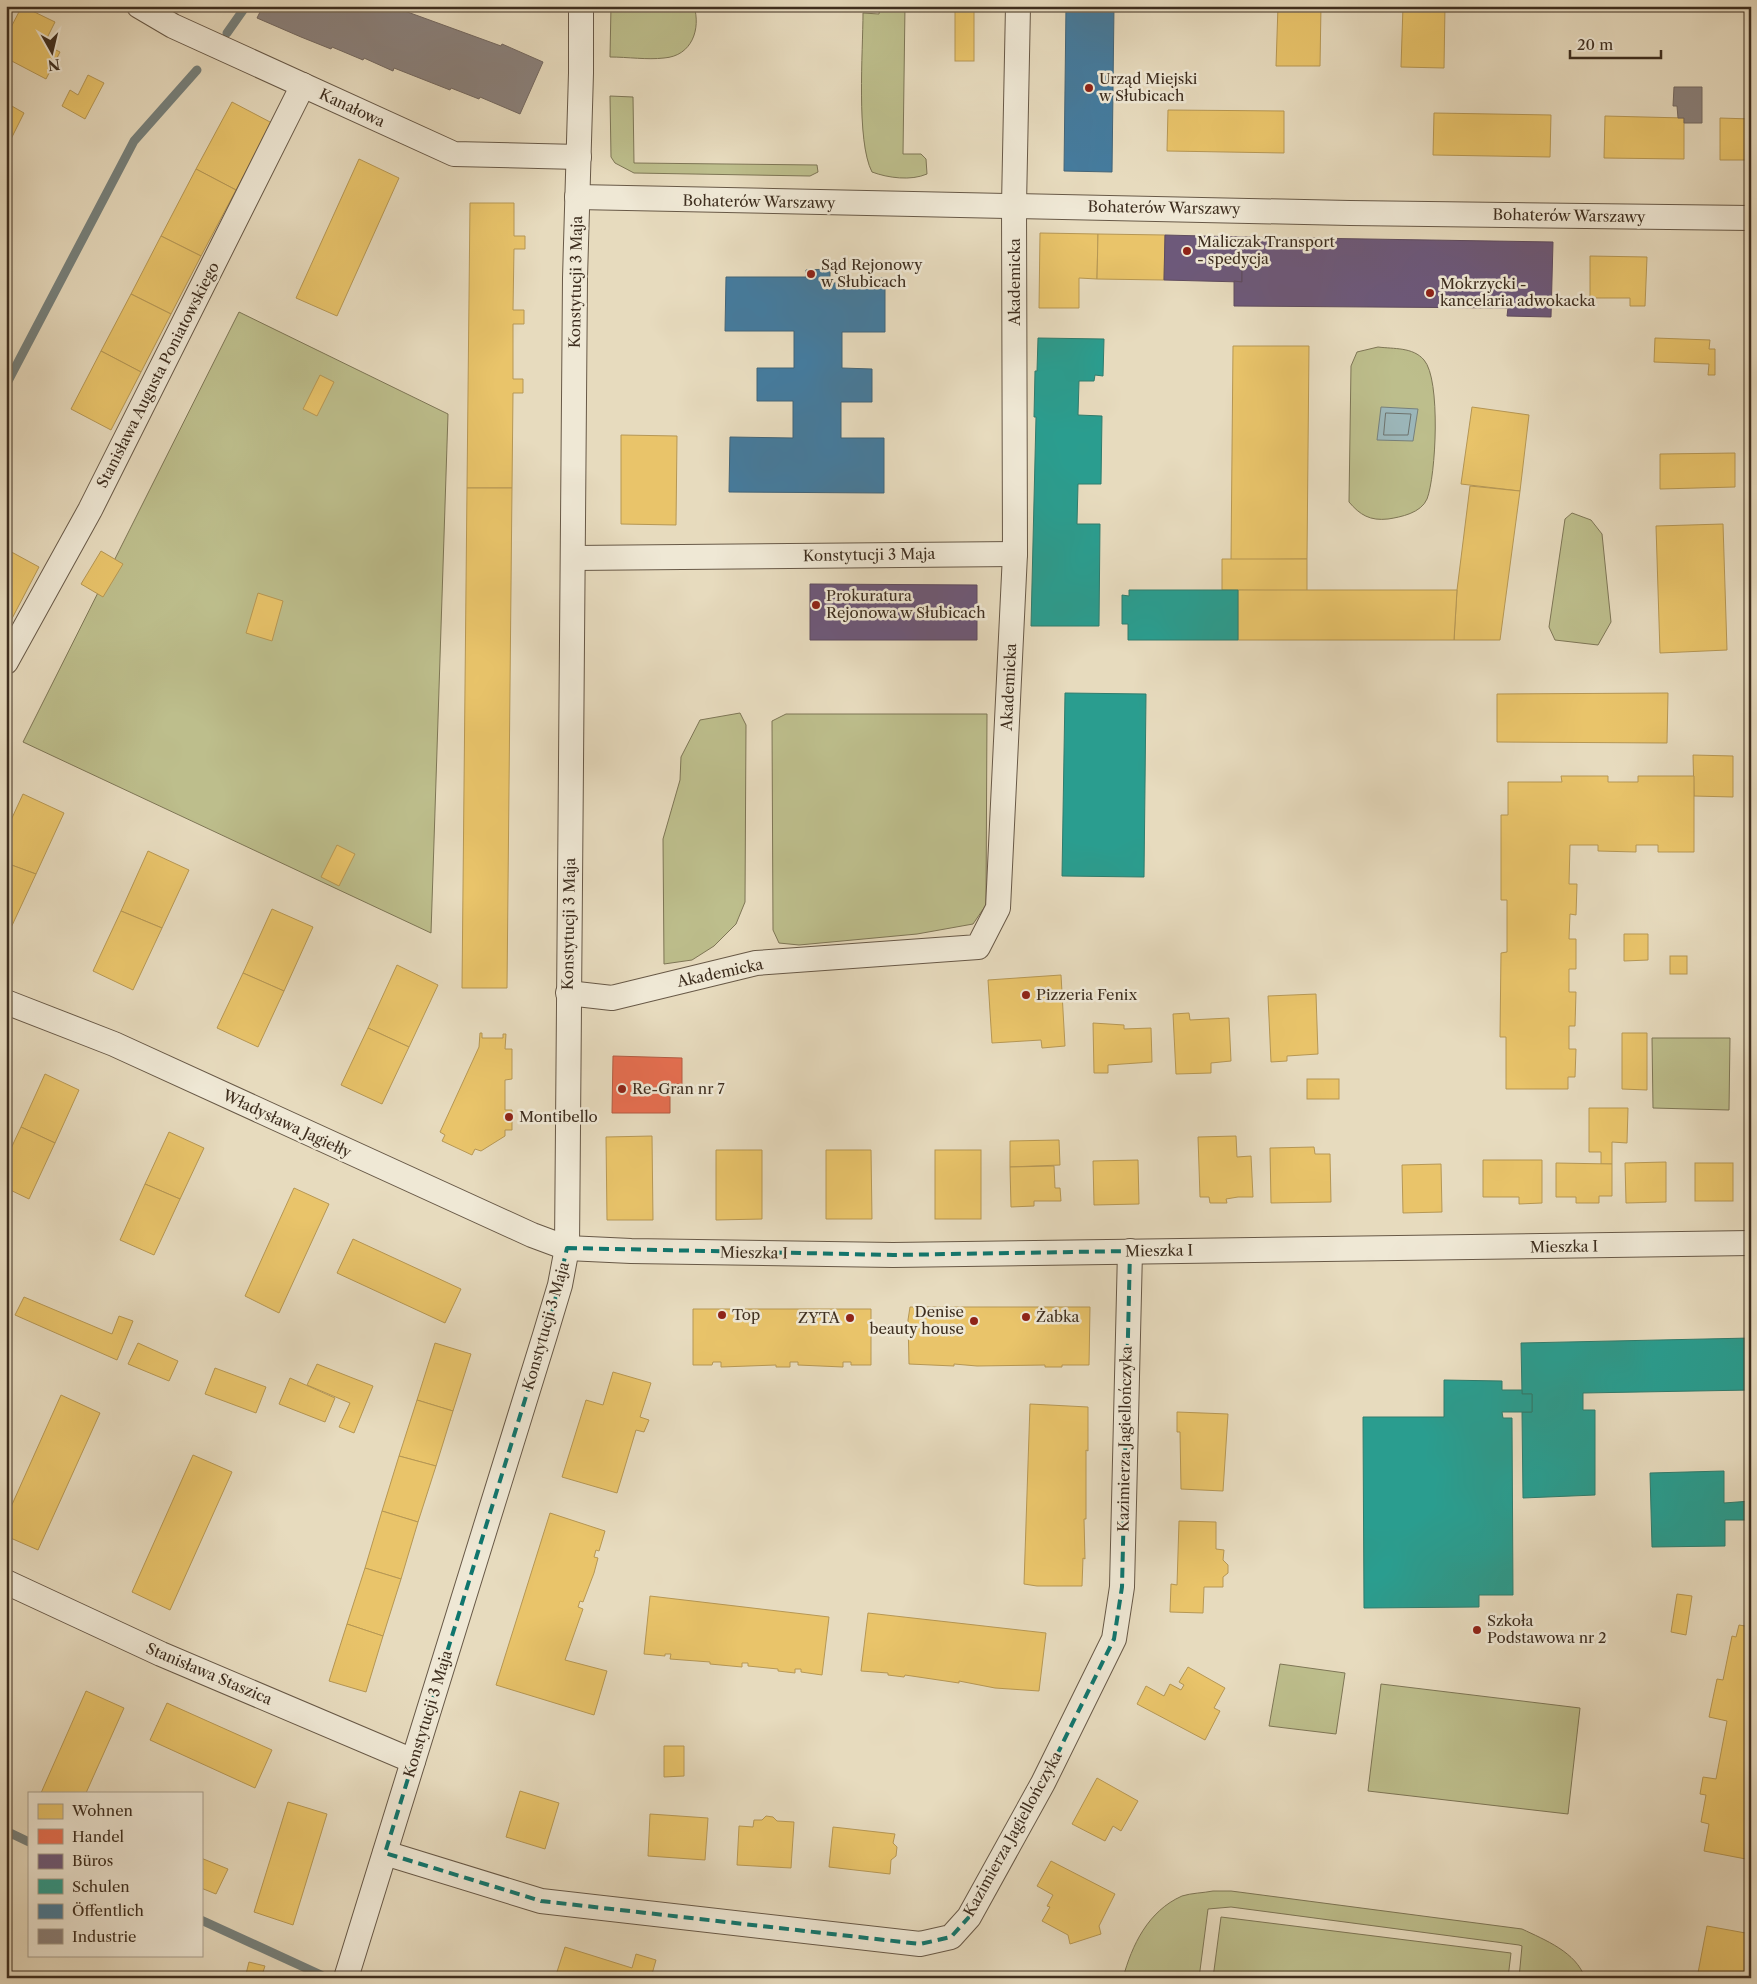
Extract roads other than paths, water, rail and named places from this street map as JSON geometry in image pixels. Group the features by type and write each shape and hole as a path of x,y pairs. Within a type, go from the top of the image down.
{"street":[{"name":"Kanałowa","path":"139,6 173,26 454,154 579,157"},
{"name":"Konstytucji 3 Maja","path":"346,1978 553,1309 567,1248 568,993 581,6"},
{"name":"Akademicka","path":"568,993 612,998 756,963 978,947 998,908 1015,554 1014,205 1018,6"},
{"name":"Stanisława Augusta Poniatowskiego","path":"6,662 90,510 303,85"},
{"name":"Bohaterów Warszawy","path":"578,197 742,202 1014,205 1350,213 1751,218"},
{"name":"Konstytucji 3 Maja","path":"573,558 1015,554"},
{"name":"Władysława Jagiełły","path":"6,1002 114,1044 532,1235 567,1248"},
{"name":"Mieszka I","path":"567,1248 631,1251 893,1255 1751,1244"},
{"name":"Kazimierza Jagiellończyka","path":"385,1853 541,1901 920,1944 951,1937 969,1917 1043,1783 1114,1639 1122,1587 1130,1251"},
{"name":"Stanisława Staszica","path":"6,1582 161,1654 413,1761"}],"water":[{"path":"1381,407 1418,409 1413,441 1377,440"}],"waterway":[{"path":"227,33 246,6"},
{"path":"6,385 134,141 197,70"},
{"path":"6,1831 28,1842"},
{"path":"202,1920 321,1975"}],"place":[{"name":"Urząd Miejski w Słubicach","path":"1089,88"},
{"name":"Maliczak Transport - spedycja","path":"1187,251"},
{"name":"Sąd Rejonowy w Słubicach","path":"811,274"},
{"name":"Mokrzycki - kancelaria adwokacka","path":"1430,293"},
{"name":"Prokuratura Rejonowa w Słubicach","path":"816,605"},
{"name":"Pizzeria Fenix","path":"1026,995"},
{"name":"Re-Gran nr 7","path":"622,1089"},
{"name":"Montibello","path":"509,1117"},
{"name":"Top","path":"722,1315"},
{"name":"Żabka","path":"1026,1317"},
{"name":"ZYTA","path":"850,1318"},
{"name":"Denise beauty house","path":"974,1321"},
{"name":"Szkoła Podstawowa nr 2","path":"1477,1630"}]}
